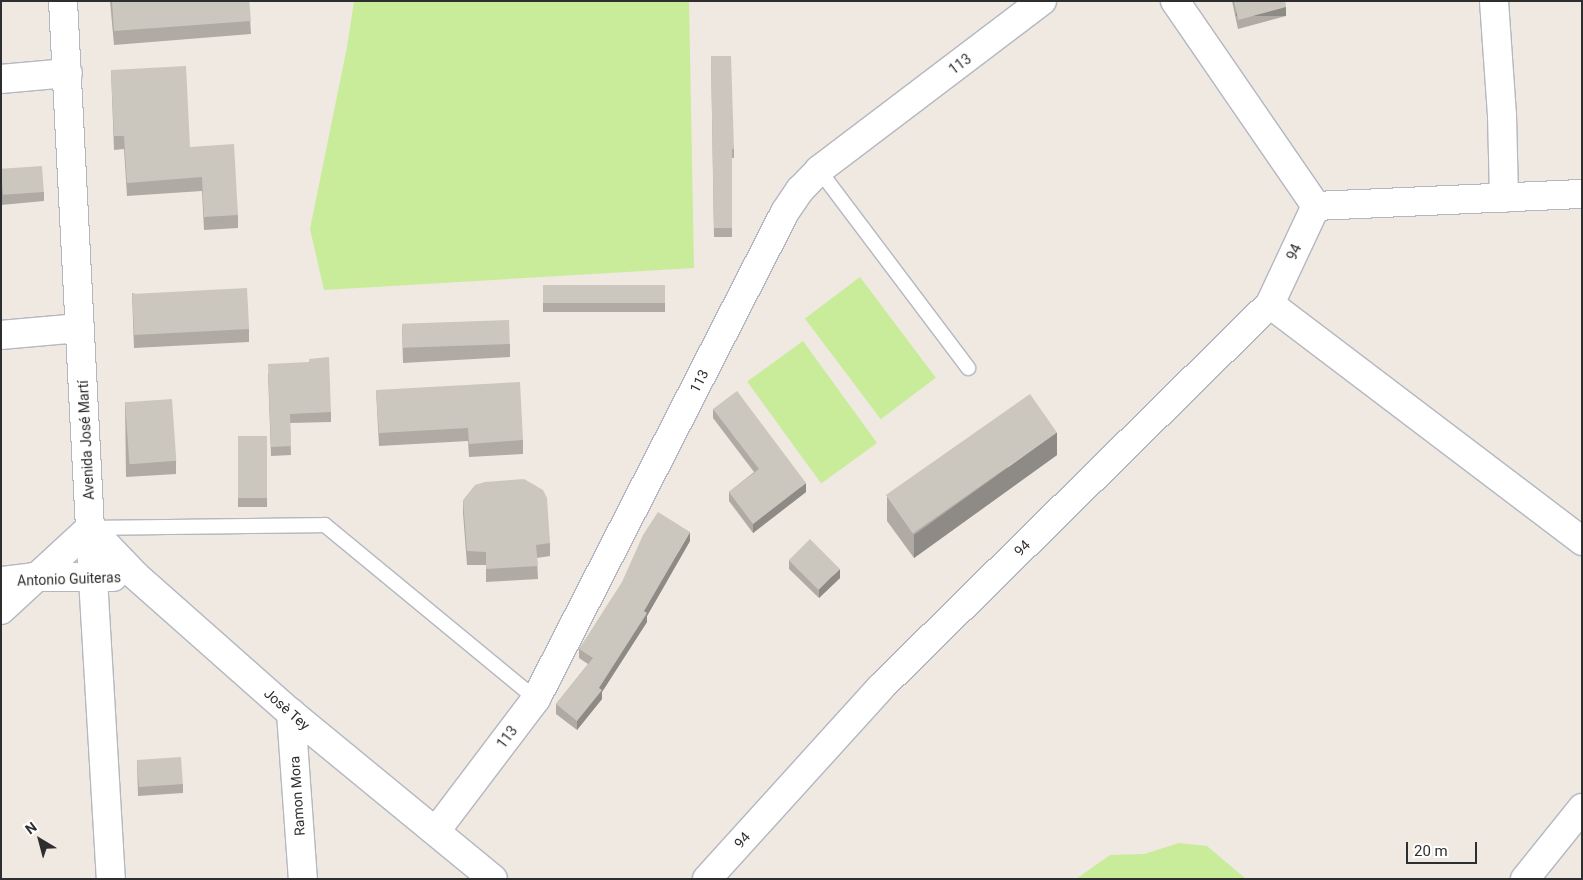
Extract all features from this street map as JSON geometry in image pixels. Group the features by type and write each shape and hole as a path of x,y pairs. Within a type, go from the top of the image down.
{"street":[{"name":"Avenida José Martí","path":"63,1 90,528 111,879"},
{"name":"113","path":"436,831 536,699 785,212 800,190 819,170 1042,1"},
{"path":"1175,1 1316,206 1582,194"},
{"path":"1494,1 1502,115 1504,198"},
{"path":"1,78 68,73"},
{"name":"94","path":"708,879 880,688 1270,304 1316,206"},
{"path":"1270,304 1582,542"},
{"path":"1,335 80,328"},
{"path":"1,610 90,528"},
{"name":"Josè Tey","path":"90,528 136,576 291,713 493,879"},
{"name":"Antonio Guiteras","path":"1,582 34,578 136,576"},
{"name":"Ramon Mora","path":"291,713 303,879"},
{"path":"1525,879 1582,808"}],"lane":[{"path":"819,170 968,368"},
{"path":"90,528 325,525 536,699"}],"green space":[{"path":"354,1 689,1 694,268 324,290 310,229 347,47"},
{"path":"860,277 936,378 881,419 805,319"},
{"path":"803,341 877,443 821,483 747,382"},
{"path":"1179,843 1207,846 1246,879 1076,879 1110,855 1144,854"}],"building":[{"path":"112,1 249,1 251,21 114,31"},
{"path":"1234,1 1285,1 1286,7 1238,20"},
{"path":"711,56 731,56 734,149 732,149 732,228 714,228"},
{"path":"186,66 190,147 234,144 238,215 204,217 202,177 127,183 124,136 114,136 111,70"},
{"path":"42,166 44,192 3,195 1,169"},
{"path":"543,285 665,285 665,303 543,303"},
{"path":"247,288 249,329 134,335 132,294"},
{"path":"509,320 510,344 403,348 402,324"},
{"path":"329,357 331,412 290,414 291,446 271,447 268,364 309,362 309,359"},
{"path":"520,382 523,440 469,444 468,428 379,433 376,390"},
{"path":"737,391 806,483 753,524 729,492 759,469 713,409"},
{"path":"1030,394 1057,433 913,533 886,495"},
{"path":"172,399 176,461 129,464 125,402"},
{"path":"238,436 267,436 267,498 238,498"},
{"path":"524,479 543,490 547,498 550,543 536,545 538,566 486,569 486,552 467,551 463,500 475,485 485,482"},
{"path":"658,512 690,532 644,611 647,613 599,688 602,690 577,721 556,704 593,658 579,649 622,582 643,535"},
{"path":"810,539 840,569 818,590 789,560"},
{"path":"181,757 183,784 139,787 137,760"}]}
